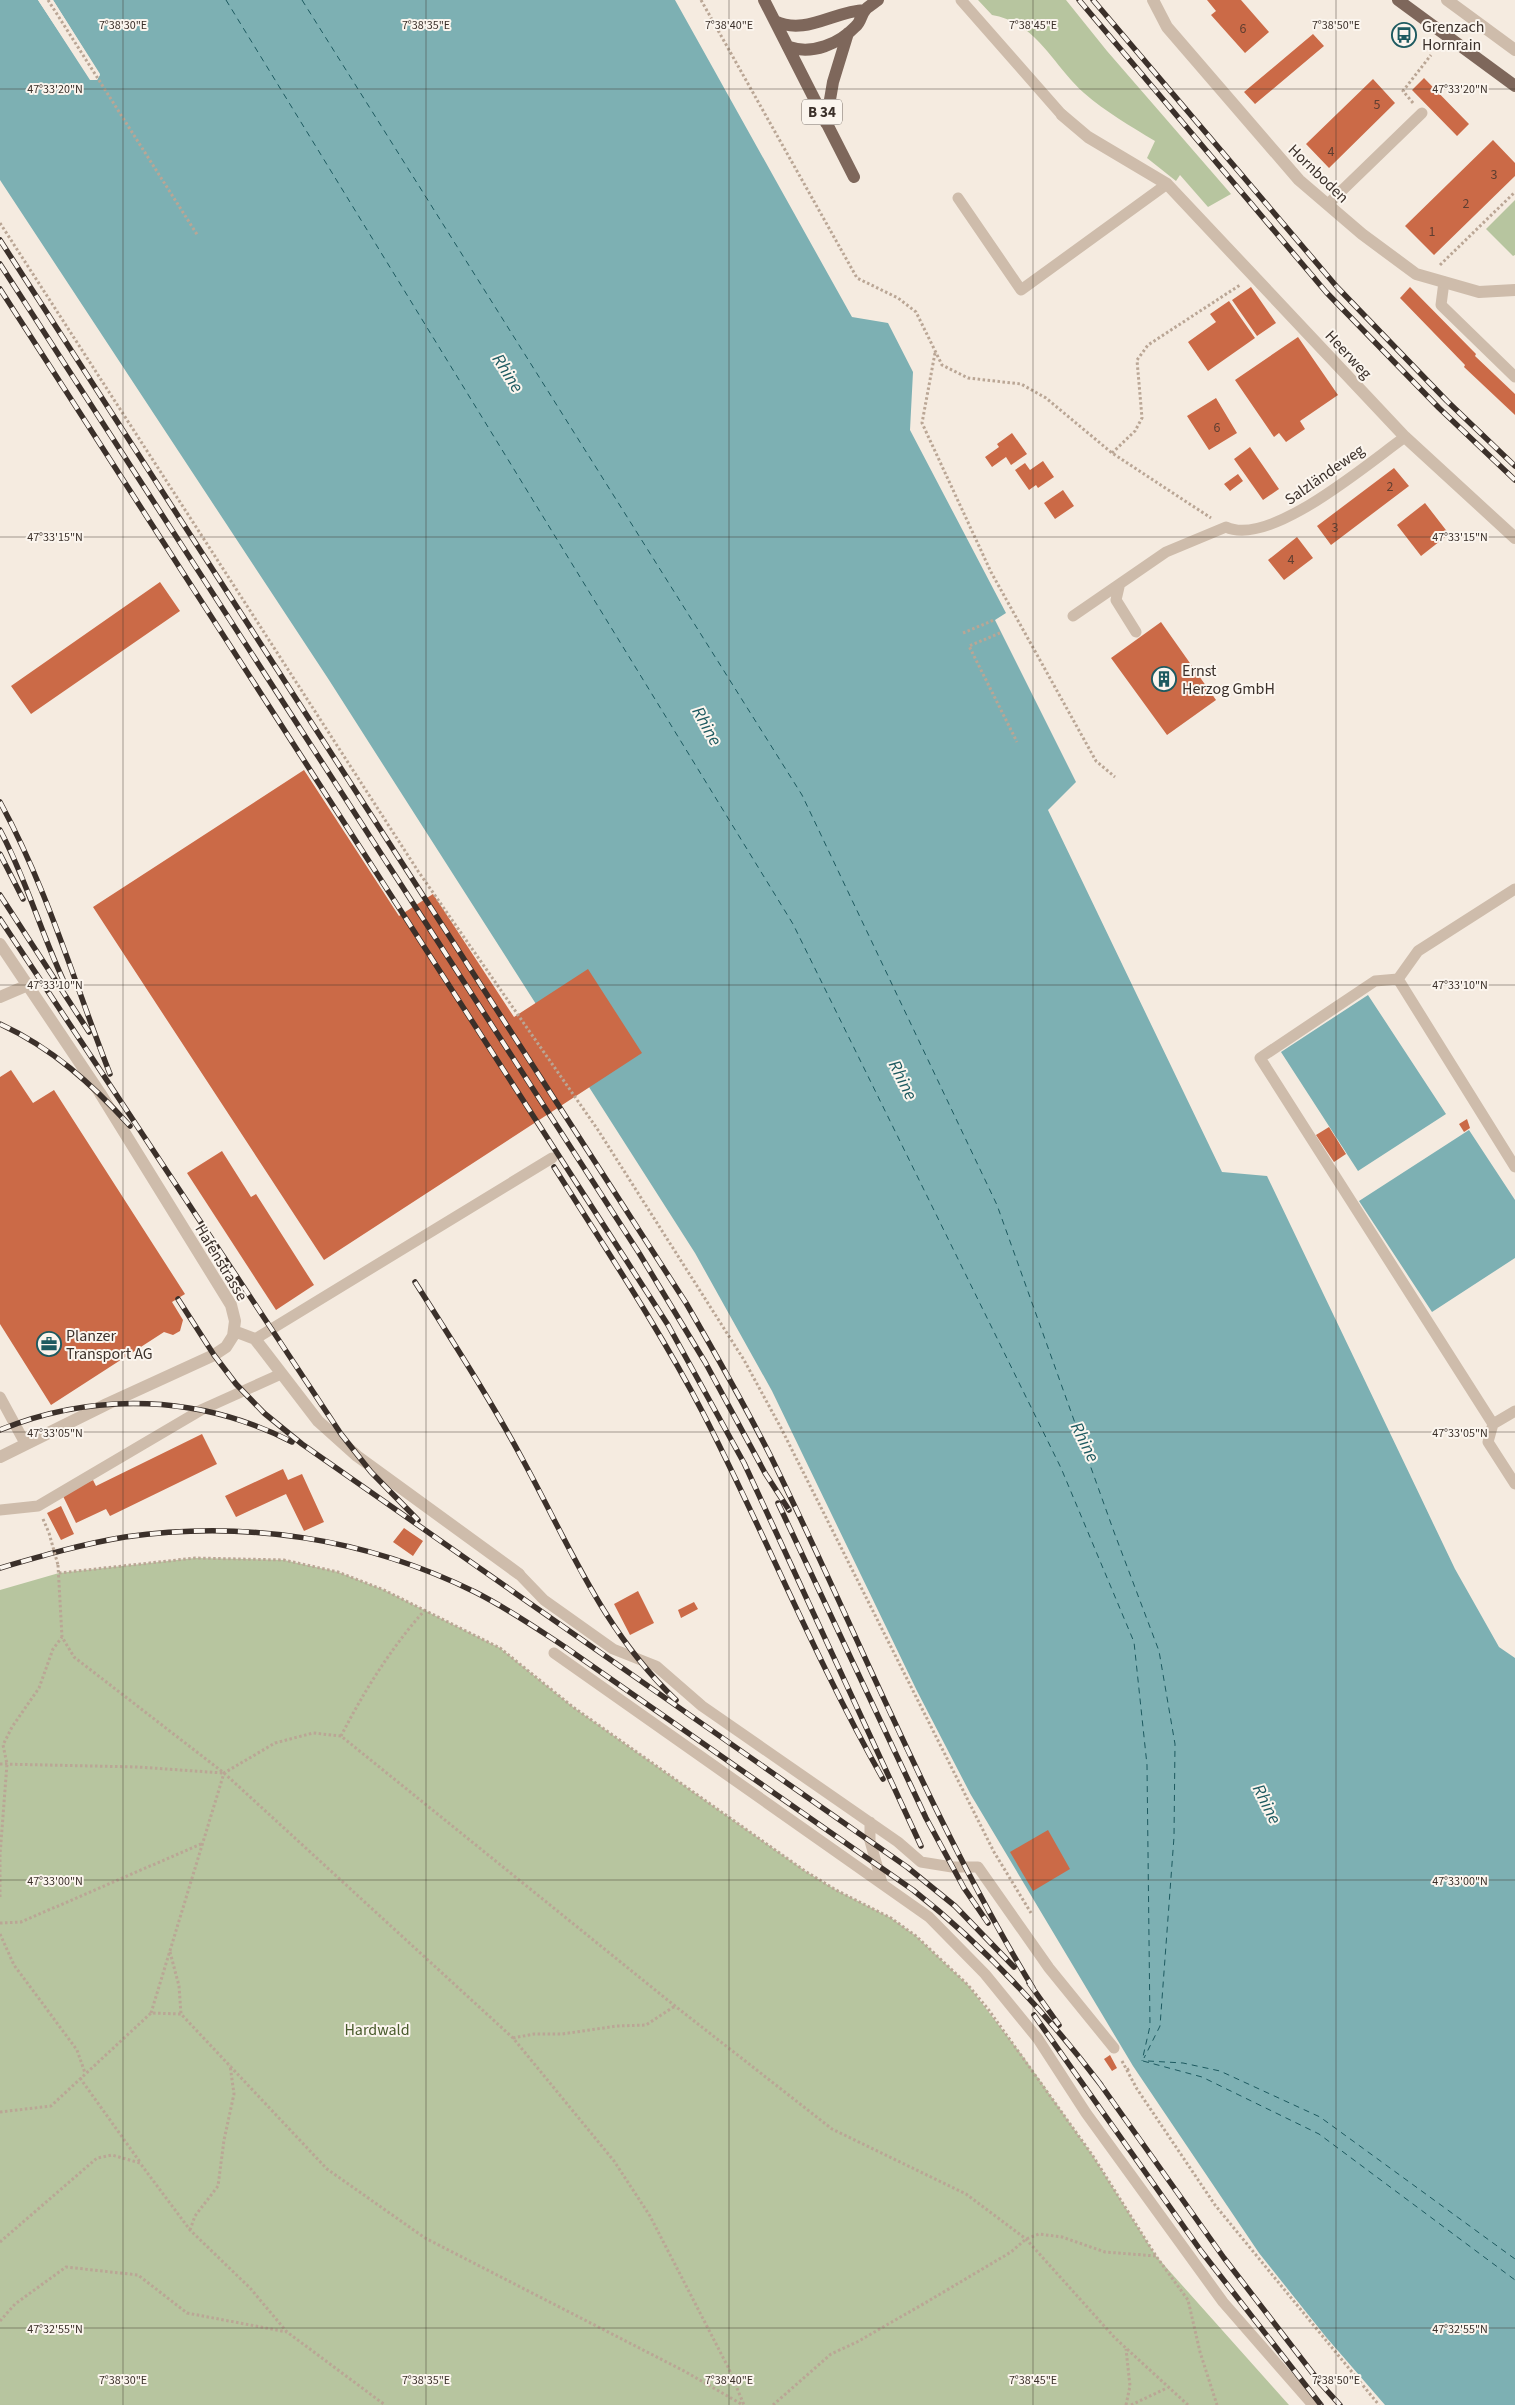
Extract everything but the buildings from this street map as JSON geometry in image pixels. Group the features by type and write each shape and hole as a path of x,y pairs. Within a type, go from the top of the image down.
{"main road":[{"name":"B 34","path":"764,0 854,177"},
{"path":"789,47 800,51 812,51 836,41 858,26 865,10 878,0"},
{"path":"1398,0 1515,86"},
{"path":"775,21 786,27 804,26 848,11 865,10"},
{"path":"826,122 834,82 848,33"}],"street":[{"name":"Hornboden","path":"1153,0 1173,34 1299,180 1328,204 1416,274 1479,292 1515,290"},
{"path":"1447,0 1514,49"},
{"name":"Heerweg","path":"1062,116 1088,137 1167,184 1405,437 1515,538"},
{"name":"Hafenstrasse","path":"0,944 100,1093 230,1305 234,1315 234,1331"},
{"path":"0,997 28,984"},
{"path":"0,1457 25,1443 214,1355 230,1342 234,1331 254,1339 318,1420 357,1456 519,1574"}],"lane":[{"path":"961,0 1062,116"},
{"path":"1328,204 1422,112"},
{"path":"958,198 1022,290 1167,184"},
{"path":"1438,280 1441,305 1515,377"},
{"name":"Salzländeweg","path":"1073,616 1119,587 1166,552 1226,527 1234,531 1248,530 1269,526 1294,516 1405,437"},
{"path":"1119,587 1116,600 1136,632"},
{"path":"1493,1424 1260,1058 1375,981 1398,979 1418,951 1515,889"},
{"path":"1398,979 1515,1167"},
{"path":"254,1339 552,1158"},
{"path":"0,1510 38,1506 202,1410 281,1374"},
{"path":"0,1397 25,1443"},
{"path":"1515,1411 1493,1424 1488,1442 1515,1484"},
{"path":"519,1574 544,1600 613,1649 656,1666 702,1706 870,1822 898,1842 921,1862 952,1867 978,1868 1049,1968 1114,2048"},
{"path":"554,1653 929,1917 985,1974 1038,2039 1086,2113 1223,2302 1312,2405"},
{"path":"870,1822 870,1841 882,1883"}],"path":[{"path":"48,0 198,236"},
{"path":"701,0 857,278 898,298 916,312 942,365 968,378 1021,384 1046,398 1112,453 1226,527"},
{"path":"1422,112 1403,91 1431,55"},
{"path":"1438,280 1436,270 1515,192"},
{"path":"0,223 418,871 598,1130 744,1360 781,1428 994,1852 1034,1917"},
{"path":"1112,453 1135,432 1142,418 1137,360 1148,345 1254,276"},
{"path":"935,352 922,423 991,572 1096,761 1115,777"},
{"path":"962,633 994,620"},
{"path":"1000,633 969,646 1017,742"},
{"path":"44,1522 58,1565 62,1637 74,1657 224,1773 513,2038 614,2161 650,2216 729,2369 744,2405"},
{"path":"59,1573 195,1558 284,1560 338,1572 426,1610 500,1648 573,1707 805,1871 836,1890 891,1918 916,1936 968,1985 988,2009 1093,2156 1156,2256 1188,2300 1200,2352 1216,2405"},
{"path":"340,1736 360,1699 412,1625 426,1610"},
{"path":"0,1897 0,1854 7,1764 3,1745 12,1727 39,1688 53,1649 62,1637"},
{"path":"0,1764 138,1767 224,1773 276,1743 314,1733 340,1736 675,2006 832,2129 966,2194 1026,2239 1126,2349 1188,2405"},
{"path":"0,2112 51,2106 151,2013 224,1773"},
{"path":"0,1923 21,1922 202,1844"},
{"path":"0,1934 14,1964 77,2050 85,2074"},
{"path":"170,1952 179,1986 181,2014 327,2169 425,2238 686,2372 744,2405"},
{"path":"513,2038 534,2034 562,2034 617,2026 646,2025 675,2006"},
{"path":"151,2013 181,2014"},
{"path":"1114,2048 1137,2089 1215,2205 1379,2405"},
{"path":"190,2230 195,2216 218,2186 224,2140 234,2094 230,2064"},
{"path":"1127,2070 1132,2068"},
{"path":"80,2078 190,2230 250,2288 287,2332 385,2405"},
{"path":"0,2242 97,2158 112,2155 140,2163"},
{"path":"773,2405 831,2354 857,2342 925,2303 1011,2252 1026,2239 1039,2234 1062,2237 1105,2252 1156,2256"},
{"path":"0,2321 15,2304 66,2267 138,2275 187,2313 287,2332"},
{"path":"1126,2349 1130,2386 1126,2405"},
{"path":"1130,2405 1167,2388"}],"green space":[{"path":"978,0 1066,0 1107,51 1231,194 1208,207 1180,175 1176,181 1147,158 1155,141 1092,100 1073,82 1032,35 1021,26 1007,19 992,15"},
{"path":"1515,200 1515,255 1513,256 1486,229"},
{"name":"Hardwald","path":"195,1558 284,1560 338,1572 384,1590 500,1648 573,1707 805,1871 836,1890 891,1918 916,1936 968,1985 1024,2058 1093,2156 1156,2256 1289,2405 0,2405 0,1590 59,1573"}],"water":[{"name":"Rhine","path":"0,0 38,0 91,80 97,80 100,74 53,0 675,0 852,317 888,323 913,372 910,430 1006,613 995,620 1076,782 1048,810 1222,1172 1267,1176 1455,1569 1499,1647 1515,1658 1515,2405 1385,2405 1326,2337 1259,2253 1133,2066 971,1795 917,1691 772,1391 695,1253 329,680 0,180"},
{"path":"1368,995 1446,1114 1358,1171 1281,1052"},
{"path":"1469,1130 1515,1200 1515,1258 1432,1312 1359,1201"}],"pier":[{"path":"38,0 41,0 92,77 96,77 97,75 50,0 53,0 100,75 97,80 90,80"}],"ferry route":[{"path":"226,0 793,924 1061,1468 1134,1642 1147,1765 1150,2026 1142,2061"},
{"path":"302,0 802,795 997,1205 1114,1532 1159,1651 1175,1744 1174,1837 1160,2026 1144,2058"},
{"path":"1143,2061 1202,2077 1319,2134 1515,2280"},
{"path":"1148,2061 1183,2063 1220,2071 1320,2117 1515,2259"}],"railway":[{"path":"1079,0 1326,292 1439,408 1515,480"},
{"path":"1093,0 1337,287 1447,401 1515,466"},
{"path":"0,240 686,1303 770,1455 928,1792 996,1924 1033,1988"},
{"path":"0,264 639,1253 705,1362 765,1473 789,1510"},
{"path":"0,289 668,1325 744,1463 921,1846"},
{"path":"0,802 17,835 46,902 110,1074"},
{"path":"0,830 10,849 67,988"},
{"path":"0,854 23,899"},
{"path":"0,895 89,1032"},
{"path":"0,919 341,1434 371,1472 418,1520"},
{"path":"0,1024 37,1044 70,1068 130,1126"},
{"path":"554,1167 631,1288 686,1381 726,1459 835,1689 883,1779"},
{"path":"415,1282 499,1418 574,1558 609,1618 628,1646 676,1700"},
{"path":"178,1299 214,1355 236,1384 264,1413 302,1444 907,1867 955,1906 1014,1967"},
{"path":"0,1430 36,1417 73,1409 110,1404 148,1404 185,1407 221,1415 257,1426 292,1442"},
{"path":"778,1503 926,1818 964,1888 988,1923"},
{"path":"0,1568 77,1547 125,1537 170,1532 260,1533 348,1546 434,1573 475,1592 510,1611 565,1647 913,1890 989,1957 1059,2032 1101,2085"},
{"path":"1029,1983 1059,2025"},
{"path":"1034,2015 1201,2251 1321,2405"},
{"path":"1098,2081 1224,2258 1321,2384 1340,2405"}],"place":[{"name":"Grenzach Hornrain","path":"1404,35"},
{"name":"Ernst Herzog GmbH","path":"1164,679"},
{"name":"Planzer Transport AG","path":"49,1344"}]}
